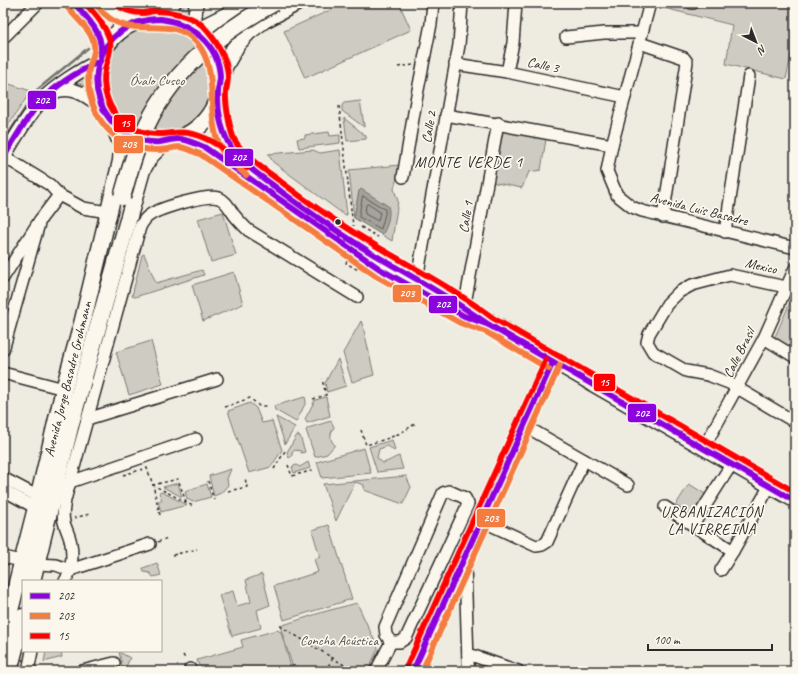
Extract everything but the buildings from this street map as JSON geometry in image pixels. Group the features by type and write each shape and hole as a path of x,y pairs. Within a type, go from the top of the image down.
{"highway":[{"path":"195,31 252,3"},
{"path":"83,320 142,136 156,108 172,83 193,60 228,31 274,3"},
{"path":"219,90 219,72 215,57 207,43 195,31 174,21 162,19 148,20 125,28 117,34 101,57 96,79 102,107 120,129 135,138 152,142 171,140 195,129 203,123 214,105 219,90 224,67 240,40 258,24 296,3"},
{"name":"Avenida Jorge Basadre Grohmann","path":"32,580 30,562 37,502 64,389 83,320 122,153 120,138 112,121"},
{"name":"Avenida Jorge Basadre Grohmann","path":"23,580 71,423 142,170 150,156 171,140"},
{"path":"99,320 122,197"},
{"name":"Avenida Jorge Basadre Grohmann","path":"4,633 22,584"},
{"path":"9,671 22,621"}],"main road":[{"path":"3,157 30,115 48,94 101,57 102,44 100,36 74,3"},
{"path":"105,3 112,12 119,16 148,20 174,3"},
{"path":"195,31 196,3"},
{"path":"48,94 58,90 73,90 88,96 102,107"},
{"path":"219,90 222,127 228,145 242,162 323,222 464,311"},
{"path":"171,140 193,142 204,147 380,269 464,311 490,319 553,362 795,501"}],"street":[{"path":"3,38 38,3"},
{"path":"220,19 228,12 228,3"},
{"path":"403,177 431,24 433,3"},
{"name":"Calle 2","path":"417,280 459,45 462,3"},
{"path":"507,72 514,43 516,3"},
{"path":"446,115 498,123 612,145 650,3"},
{"path":"566,37 604,33 641,38 684,58 687,62 663,217"},
{"name":"Calle 3","path":"455,64 507,72 625,97"},
{"path":"725,232 749,76"},
{"name":"Calle 1","path":"464,311 498,123"},
{"name":"Avenida Luis Basadre","path":"612,145 607,171 609,179 617,195 632,207 663,217 795,248"},
{"path":"3,157 50,184 59,195 83,208 108,212"},
{"path":"3,278 40,220 59,195"},
{"path":"65,580 70,570 71,543 64,521 63,512 140,227 150,215 166,208 197,199 208,197 218,198 225,202 248,230 357,297"},
{"path":"3,350 40,220"},
{"name":"Calle Brasil","path":"703,449 764,338 795,268"},
{"name":"Mexico","path":"738,387 708,375 686,371 652,352 648,342 649,334 667,304 679,292 692,285 730,275 786,287"},
{"path":"764,338 795,356"},
{"path":"413,671 553,362"},
{"path":"3,373 64,389"},
{"path":"87,419 217,379"},
{"path":"738,387 795,422"},
{"path":"525,426 628,485"},
{"path":"70,482 196,439"},
{"path":"482,521 536,546 542,545 547,542 584,460"},
{"path":"693,525 731,465"},
{"path":"3,478 37,502"},
{"path":"721,570 770,487"},
{"path":"3,490 37,502"},
{"path":"449,491 465,498 468,504 406,638 400,642 391,642 386,635 386,627 443,492 449,491"},
{"path":"665,507 733,551"},
{"path":"3,557 56,565 70,570 150,544"},
{"path":"465,559 469,671"},
{"path":"376,671 391,642"},
{"path":"28,671 32,652"},
{"path":"468,654 518,671"},
{"path":"82,671 114,662"}],"path":[{"path":"339,106 353,226"},
{"path":"361,226 378,238"},
{"path":"348,259 346,263 358,270"},
{"path":"490,319 568,357"},
{"path":"313,398 326,395 322,379"},
{"path":"225,407 250,398 259,406 266,406"},
{"path":"361,430 366,444 392,438 416,423"},
{"path":"274,469 284,451"},
{"path":"288,465 292,476 314,470"},
{"path":"117,477 147,468 153,485 160,515"},
{"path":"228,492 247,487 245,478"},
{"path":"153,485 178,479 186,502"},
{"path":"208,481 214,500"},
{"path":"153,485 192,506"},
{"path":"70,514 72,519 90,514"},
{"path":"173,555 197,549"},
{"path":"280,626 354,671"},
{"path":"325,671 333,658"}],"green space":[{"path":"180,3 189,3 192,22 169,13"},
{"path":"346,3 399,3 411,30 305,78 284,31"},
{"path":"661,3 795,4 795,37 786,79 726,64 732,25 660,7"},
{"name":"Óvalo Cusco","path":"158,26 179,30 196,42 208,59 212,80 208,101 196,118 179,130 158,134 137,130 120,118 108,101 104,80 108,59 120,42 137,30"},
{"path":"85,71 91,72 92,93 74,83"},
{"path":"3,82 31,91 3,133"},
{"path":"360,101 364,127 342,111 342,105 344,103"},
{"path":"344,118 366,136 366,139 347,141"},
{"path":"501,131 546,139 541,170 529,172 522,188 491,182"},
{"path":"329,132 330,136 340,135 340,143 299,148 297,139 305,138 305,135"},
{"path":"313,150 320,153 340,150 347,215 343,214 273,162 268,154"},
{"path":"400,165 394,189 398,201 392,241 382,235 384,232 359,191 354,218 349,170"},
{"path":"223,212 236,255 211,262 198,219"},
{"path":"144,254 156,283 202,270 204,275 135,297 132,296 142,255"},
{"path":"234,272 243,304 203,321 192,285"},
{"path":"795,291 795,351 774,339"},
{"path":"361,321 374,375 352,382 343,353"},
{"path":"151,341 163,384 129,395 116,352"},
{"path":"338,359 346,386 327,392 325,383"},
{"path":"305,397 306,402 296,422 275,410 274,406"},
{"path":"326,397 330,416 307,423 305,419 315,400"},
{"path":"250,403 256,408 262,423 272,421 282,450 271,467 249,473 228,411"},
{"path":"276,417 295,427 285,444"},
{"path":"331,421 334,427 331,434 331,439 335,445 327,454 315,457 306,430 308,428"},
{"path":"297,435 300,436 305,452 301,453 301,451 295,450 289,458 287,452"},
{"path":"392,440 395,450 394,451 388,446 379,449 377,458 383,463 399,456 403,469 377,472 369,447"},
{"path":"364,448 371,473 322,478 317,462"},
{"path":"308,462 310,468 294,473 292,467 296,465 300,467"},
{"path":"231,469 227,479 228,485 221,493 214,496 209,476"},
{"path":"406,476 411,487 403,504 364,490 364,485 355,482 336,521 323,484"},
{"path":"178,483 182,497 163,487"},
{"path":"207,484 211,497 193,502 187,499 185,491"},
{"path":"689,484 707,495 692,517 675,506"},
{"path":"162,492 187,505 161,512 158,501 162,500 159,493"},
{"path":"329,525 352,599 284,620 274,586 318,572 314,559 320,557 312,530"},
{"path":"157,563 161,575 153,577 150,573 144,572 143,568"},
{"path":"262,574 270,605 257,610 261,628 232,636 219,595 233,591 237,606 251,602 246,580"},
{"name":"Concha Acústica","path":"357,603 378,648 368,671 294,671 280,626"},
{"path":"277,630 281,632 292,671 201,671 197,660 243,647 241,640"},
{"path":"46,652 61,652 62,657 44,662"},
{"path":"119,652 130,658 125,669 123,669"}],"water":[{"path":"361,189 388,206 388,221 382,235 354,218 359,191"}],"waterway":[{"path":"3,142 37,90 88,48"}],"transit line":[{"name":"202","path":"74,3 91,22 99,36 101,44 100,61"},
{"name":"15","path":"85,3 103,25 110,41 110,52 105,70 104,82 110,106 121,121 132,128 144,132 157,134 178,132 201,136 222,148 247,168"},
{"name":"15","path":"115,3 128,11 143,13 161,11 180,14 193,19 203,26 220,49 226,62 228,76 226,91 227,110 231,131 235,141 239,147 256,163 304,199 353,232 451,290 493,318 795,492"},
{"name":"203","path":"68,8 84,25 93,40 94,51 89,69 89,91 92,102 101,121 116,137 141,149 157,150 180,147 200,154 376,276 460,323 486,332 549,369"},
{"name":"203","path":"99,8 111,19 123,25 174,29 186,34 197,43 204,54 211,80 213,122 216,136 221,149 226,156 246,175"},
{"name":"202","path":"160,19 171,21 192,30 201,37 214,54 220,77 218,108 221,124 231,148 247,165 258,175 327,224 489,325 464,316 380,269 204,147 181,139 160,142 146,141 137,139 125,133 109,118 100,100 96,81 99,62 107,46 120,32 138,22 160,19"},
{"name":"202","path":"3,158 26,121 41,101 69,78 100,61"},
{"name":"202","path":"489,325 795,501"},
{"name":"202","path":"489,325 553,362"},
{"name":"15","path":"406,668 546,359"},
{"name":"202","path":"413,671 553,362"},
{"name":"203","path":"422,671 560,365"}],"district":[{"name":"MONTE VERDE 1","path":"469,162"},
{"name":"URBANIZACIÓN LA VIRREINA","path":"712,520"}]}
